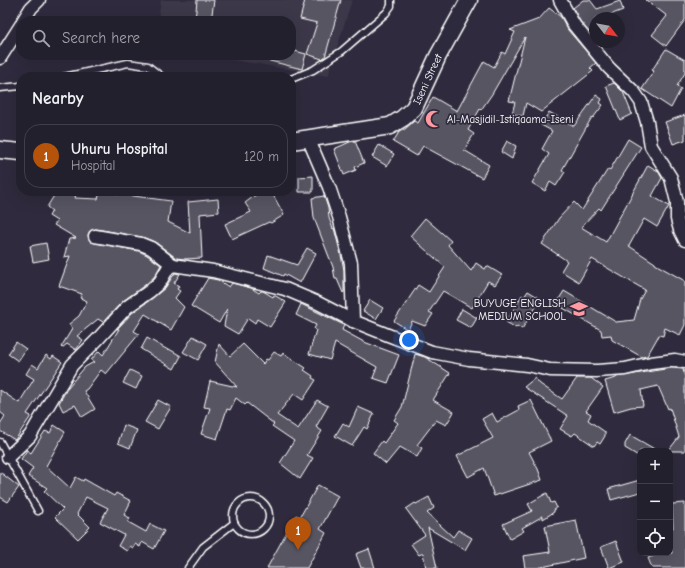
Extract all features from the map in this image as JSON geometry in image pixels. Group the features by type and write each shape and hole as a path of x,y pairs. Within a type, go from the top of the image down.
{"street":[{"path":"26,16 39,0"},
{"name":"Iseni Street","path":"296,140 390,126 403,118 414,108 438,56 469,0"},
{"path":"560,0 574,25 609,68 634,92 640,102 647,122 651,146 671,178 676,202 677,219 685,240"},
{"path":"0,58 16,33"},
{"path":"308,138 329,187 339,217 351,263 353,321"},
{"path":"0,150 16,152"},
{"path":"95,236 141,244 151,248 173,265 213,271 285,288 353,321 432,352 469,359 527,365 550,370 598,371 625,369 651,363 675,360 685,362"},
{"path":"8,457 30,436 72,365 97,340 126,307 150,291 160,282 168,268 173,265"}],"lane":[{"path":"296,77 313,70 342,51 386,13 390,6 391,0"},
{"path":"87,72 128,63 148,66 156,72"},
{"path":"0,88 16,86"},
{"path":"0,442 38,511"},
{"path":"249,498 260,500 267,508 268,514 266,525 257,532 252,533 242,531 234,523 233,517 235,507 243,499 249,498"},
{"path":"188,568 202,547 234,523"}],"shaded area":[{"path":"161,0 352,0 328,76 234,60 296,60 296,16 159,16"}],"building":[{"path":"197,0 214,0 212,16 195,16"},
{"path":"305,0 341,0 325,57 322,59 307,54 317,23 300,19"},
{"path":"583,0 590,0 597,9 620,1 623,10 618,12 589,12 589,32 580,21 573,8"},
{"path":"646,0 685,0 685,20 666,46 652,35 667,16"},
{"path":"549,8 561,17 568,30 596,63 590,68 593,71 541,112 526,103 523,116 512,114 515,102 509,101 525,37 492,94 481,110 480,109 468,130 474,134 464,150 489,165 482,178 423,146 417,156 393,142 399,132 414,121 418,123 433,97 457,111 484,61 494,67 502,52 505,54 515,32 510,30 539,19"},
{"path":"666,49 685,60 685,73 677,86 681,89 671,108 642,89 654,71 652,70"},
{"path":"296,51 306,54 302,69 266,60 296,60"},
{"path":"614,83 623,92 632,114 620,120 606,86"},
{"path":"596,95 602,99 600,103 603,105 593,118 592,117 562,170 565,172 556,186 550,182 545,191 532,183 549,154 542,149 552,131 541,125 549,112 574,126"},
{"path":"685,115 685,140 673,144 665,122"},
{"path":"628,139 641,147 601,210 599,208 581,227 606,242 648,165 658,171 662,178 652,196 669,206 657,227 644,219 629,246 655,264 685,281 685,325 680,335 665,328 663,336 659,335 647,356 642,357 612,340 611,335 602,336 601,330 556,304 564,291 616,322 634,320 640,299 645,290 592,259 579,282 561,271 567,261 542,244 559,218 574,202 582,210 608,169 610,170"},
{"path":"355,141 364,163 355,167 356,170 344,175 334,149"},
{"path":"507,141 516,146 512,159 501,152"},
{"path":"379,145 394,154 387,166 372,157"},
{"path":"313,176 313,192 299,192 299,177"},
{"path":"54,196 76,196 75,198 98,199 99,196 134,196 171,201 168,222 190,233 188,202 218,199 219,212 200,214 202,258 176,258 155,242 142,237 96,229 90,231 88,235 91,242 139,251 161,265 154,277 123,301 103,322 98,319 77,336 83,340 76,350 67,344 62,348 61,347 72,329 69,324 79,316 87,301 80,298 82,294 59,286 70,256 64,257 69,239 76,238 54,225 57,221 49,216 52,211 47,207"},
{"path":"254,196 274,196 284,215 271,223 269,222 232,239 225,224 251,212 245,203"},
{"path":"324,196 328,208 329,218 333,229 334,228 344,270 343,293 337,279 335,279 333,267 314,218 312,198"},
{"path":"425,218 451,241 448,245 471,271 476,263 485,269 487,266 502,275 495,285 488,281 472,308 443,291 429,312 433,314 425,326 412,321 408,330 394,321 418,285 429,292 445,267 410,236"},
{"path":"46,243 49,259 33,262 30,246"},
{"path":"307,248 316,253 300,283 284,274 283,276 264,268 268,255 297,265"},
{"path":"175,273 180,274 174,283 179,286 177,289 180,291 175,298 184,307 171,330 145,314 134,331 139,334 106,374 101,370 84,391 95,409 82,417 75,405 63,411 59,403 68,387 85,367 94,362 91,360 99,351 103,355 119,329 117,329 132,313 165,288"},
{"path":"208,278 218,280 229,287 232,283 251,288 259,293 263,291 286,302 270,327 257,319 255,323 248,318 238,334 224,326 227,309 219,323 191,306"},
{"path":"528,291 541,299 522,329 517,326 516,328 506,322 522,295 524,297"},
{"path":"370,300 383,308 376,319 363,311"},
{"path":"301,304 344,325 342,330 364,342 399,355 388,383 373,378 377,367 335,343 330,360 309,354 316,325 296,315"},
{"path":"462,309 477,318 471,328 456,320"},
{"path":"193,336 207,344 198,360 183,352"},
{"path":"147,338 181,356 174,369 141,349"},
{"path":"16,342 26,349 18,361 8,354"},
{"path":"219,344 230,356 243,344 263,364 274,352 281,356 283,353 306,368 304,370 316,380 303,400 294,394 277,415 298,429 317,400 328,406 316,427 322,431 307,455 313,458 300,479 280,463 294,441 272,426 274,424 247,403 245,405 236,398 230,410 227,409 217,439 201,434 210,408 204,407 210,381 237,387 215,362"},
{"path":"415,354 425,357 450,373 433,400 454,412 446,425 436,420 417,445 422,448 417,457 400,447 386,464 373,453 382,441 384,443 398,423 394,420 402,407"},
{"path":"46,355 51,359 53,356 62,362 27,414 31,416 15,440 0,431 0,424 5,416 0,412 0,390 19,403 34,379 26,374 32,364 38,368"},
{"path":"671,368 683,369 685,377 685,451 673,451 673,448 670,448 679,437 670,408 668,409 658,386 641,390 643,406 631,407 614,412 605,381 616,377"},
{"path":"130,370 142,376 136,389 123,383"},
{"path":"535,378 540,384 562,399 577,378 591,378 603,387 586,411 591,414 588,420 605,432 605,436 600,444 597,442 594,446 575,433 572,436 560,429 568,416 524,387"},
{"path":"158,400 171,407 158,429 145,422"},
{"path":"531,400 551,441 529,452 542,480 494,496 484,468 468,477 457,456 493,438 482,419 492,413 497,422 519,410 518,406"},
{"path":"358,407 374,414 367,429 364,427 352,446 335,436 343,423 349,427"},
{"path":"54,425 65,432 46,466 70,488 76,477 83,481 84,479 114,496 116,493 131,501 124,515 130,518 128,522 146,532 150,524 164,531 154,549 142,542 140,547 135,544 133,548 130,546 127,551 118,546 124,535 100,522 108,508 86,497 77,514 90,527 78,539 55,517 63,509 44,491 47,488 28,476 33,468 21,459 27,450 31,453 45,431 50,433"},
{"path":"124,425 137,430 130,448 118,443"},
{"path":"630,435 653,448 637,448 637,455 625,448 625,444"},
{"path":"0,472 19,487 8,502 0,497"},
{"path":"637,481 637,493 611,500 608,489"},
{"path":"318,485 338,496 320,529 326,533 307,568 267,568 296,515 300,517"},
{"path":"547,493 551,503 554,502 557,508 554,512 543,519 543,516 522,528 524,531 510,539 503,524 532,511 528,504"},
{"path":"429,497 434,508 427,513 453,537 458,530 472,538 465,550 428,528 437,568 426,568 423,553 419,555 411,544 425,535 406,509"},
{"path":"685,503 685,568 652,568 648,558 654,556 673,556 673,504"},
{"path":"576,520 584,558 537,568 525,568 523,556 550,552 545,526"},
{"path":"616,541 624,562 609,568 601,547"},
{"path":"369,549 375,568 361,568 356,554"}],"place":[{"name":"Al-Masjidil-Istiqaama-Iseni","path":"434,119"},
{"name":"BUYUGE ENGLISH MEDIUM SCHOOL","path":"579,309"},
{"name":"Uhuru Hospital","path":"298,550"}]}
